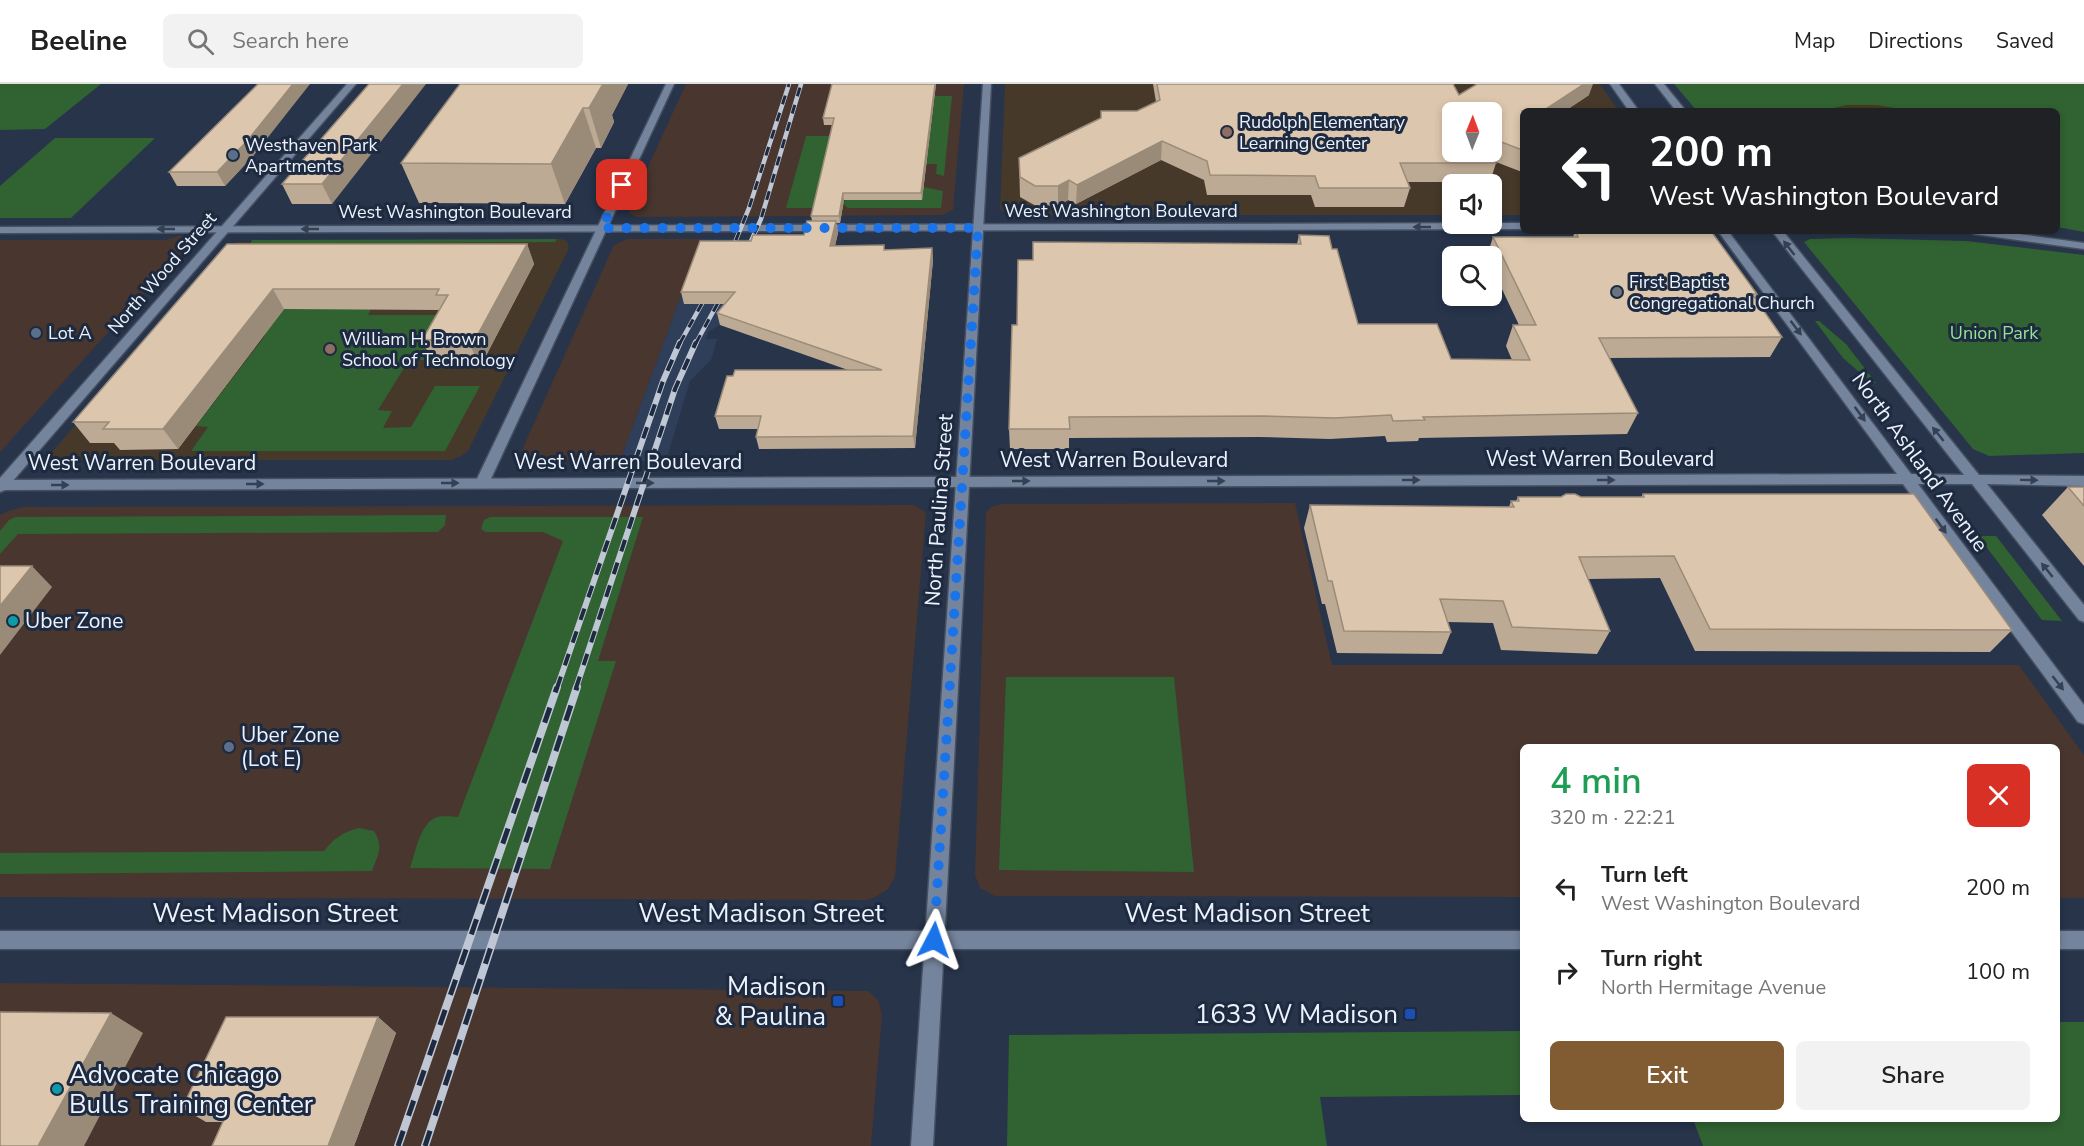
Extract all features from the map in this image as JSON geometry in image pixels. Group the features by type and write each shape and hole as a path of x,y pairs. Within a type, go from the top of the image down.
{"street":[{"name":"North Wood Street","path":"1,485 352,84"},
{"path":"482,483 670,84"},
{"name":"North Paulina Street","path":"922,1146 987,84"},
{"path":"1614,84 1632,108"},
{"path":"1659,84 1679,108"},
{"name":"West Washington Boulevard","path":"0,230 1520,226"},
{"name":"North Ashland Avenue","path":"1725,234 2084,717"},
{"name":"North Ashland Avenue","path":"1779,234 2084,616"},
{"path":"1996,234 2084,246"},
{"name":"West Warren Boulevard","path":"1,485 1907,479 2084,481"},
{"name":"West Madison Street","path":"0,940 1520,940"},
{"path":"2060,940 2084,940"}],"shaded area":[{"path":"686,84 964,84 953,210 943,215 637,217 630,214 628,210"},
{"name":"Rudolph Elementary Learning Center","path":"1005,84 1600,84 1617,108 1520,108 1520,215 1502,215 1502,174 1442,174 1442,215 1009,215 1000,209"},
{"path":"178,236 197,239 189,251 178,255 0,452 0,240 166,240"},
{"name":"William H. Brown School of Technology","path":"561,239 567,241 569,248 468,451 452,460 45,460 231,245 237,242"},
{"path":"627,239 702,239 620,461 532,460 523,456 522,450 614,245"},
{"path":"702,239 758,239 720,325 708,332 706,339 717,339 711,360 690,381 666,461 620,461"},
{"path":"1295,503 1332,665 2019,665 2084,755 2084,898 2060,898 2060,744 1520,744 1520,897 995,896 980,888 975,875 986,512 1000,504"},
{"path":"914,505 926,512 895,877 888,889 875,897 868,900 0,897 0,515 11,510 24,507"},
{"path":"0,983 868,991 878,1000 882,1015 871,1146 0,1146"}],"green space":[{"path":"0,84 101,84 45,129 0,130"},
{"path":"1674,84 2084,84 2084,232 2060,228 2060,108 1694,108"},
{"path":"935,96 952,96 944,176 936,174 937,164 926,164"},
{"path":"806,136 844,136 815,208 786,208"},
{"path":"55,138 155,138 71,218 0,218 0,186"},
{"path":"923,187 943,191 941,208 848,208 844,205 845,200"},
{"path":"557,239 555,242 250,244 252,240"},
{"name":"Union Park","path":"1810,239 1966,241 2084,255 2084,453 1989,456 1973,449 1804,242"},
{"path":"273,309 371,309 368,315 450,315 440,345 432,360 409,360 378,410 392,411 383,428 411,427 435,386 480,386 445,451 191,451 208,427 196,426 264,337"},
{"path":"1815,321 1819,321 1846,344 1876,383 1872,383 1843,358"},
{"path":"446,515 445,525 438,532 18,534 0,554 0,531 9,520 16,517"},
{"path":"490,517 643,517 598,661 616,661 550,869 410,868 425,826 435,818 458,817 563,541 543,532 486,532 481,529 484,520"},
{"path":"1978,536 1996,536 2062,621 2042,620"},
{"path":"1006,677 1174,677 1194,872 999,870"},
{"path":"359,828 374,831 379,842 379,851 372,871 0,874 0,853 324,851 339,836"},
{"path":"2060,1022 2084,1022 2084,1146 1703,1146 1694,1122 2060,1122"},
{"path":"1520,1031 1520,1095 1320,1097 1327,1146 1007,1146 1009,1035"}],"sand":[{"path":"1847,105 1877,105 1894,108 1834,108"}],"building":[{"path":"258,84 293,84 247,141 217,172 169,172"},
{"path":"369,84 403,84 322,184 282,184"},
{"path":"460,84 603,84 589,108 583,108 551,164 401,163"},
{"path":"832,84 935,84 921,193 843,193 839,216 811,216 834,118 823,118"},
{"path":"1157,84 1453,84 1459,95 1477,84 1584,84 1548,108 1520,108 1520,149 1502,142 1502,102 1442,102 1442,162 1496,163 1400,163 1410,188 1319,188 1315,176 1210,175 1207,161 1162,141 1077,185 1069,180 1058,186 1035,186 1020,177 1019,158 1101,118 1101,111 1137,111 1160,100"},
{"path":"807,221 836,221 830,246 884,245 884,250 932,248 913,436 756,437 761,416 715,416 727,376 733,376 735,370 882,370 717,313 735,292 681,292 700,241 751,241 753,235 804,235"},
{"path":"1577,234 1713,234 1757,294 1752,294 1782,337 1599,338 1638,413 1423,417 1425,420 1393,421 1391,415 1335,418 1069,417 1070,429 1009,429 1012,325 1017,325 1018,260 1033,260 1033,242 1301,244 1299,235 1329,236 1332,249 1337,249 1358,324 1437,324 1451,359 1530,360 1513,325 1536,325 1502,255 1502,246 1497,246 1493,237 1578,237"},
{"path":"227,244 527,244 471,347 435,347 440,340 422,340 448,295 436,295 439,289 273,289 163,429 103,429 109,422 73,422"},
{"path":"2068,487 2084,487 2084,506"},
{"path":"1566,494 1581,497 1644,497 1643,494 1914,494 2012,630 1710,629 1674,556 1579,557 1610,631 1512,627 1503,601 1440,599 1451,632 1344,631 1332,581 1328,581 1310,505 1514,507 1511,501 1519,501 1518,497 1561,497"},
{"path":"0,566 32,566 0,606"},
{"name":"Advocate Chicago Bulls Training Center","path":"0,1012 111,1013 38,1146 0,1146"},
{"path":"226,1017 378,1017 328,1146 212,1146 229,1108 182,1108"}],"railway":[{"path":"729,257 749,208 789,84"},
{"path":"747,250 761,219 801,84"},
{"path":"696,343 725,290"},
{"path":"680,343 709,291"},
{"path":"557,688 663,381 680,342"},
{"path":"576,688 675,389 696,342"},
{"path":"398,1146 557,687"},
{"path":"425,1146 577,687"}],"place":[{"name":"Rudolph Elementary Learning Center","path":"1227,132"},
{"name":"Westhaven Park Apartments","path":"233,155"},
{"name":"First Baptist Congregational Church","path":"1617,292"},
{"name":"Lot A","path":"36,333"},
{"name":"William H. Brown School of Technology","path":"330,349"},
{"name":"Uber Zone","path":"13,621"},
{"name":"Uber Zone (Lot E)","path":"229,747"},
{"name":"Madison & Paulina","path":"838,1001"},
{"name":"1633 W Madison","path":"1410,1014"},
{"name":"Advocate Chicago Bulls Training Center","path":"57,1089"}],"route":[{"path":"622,185 602,228 978,228 934,940"}]}
